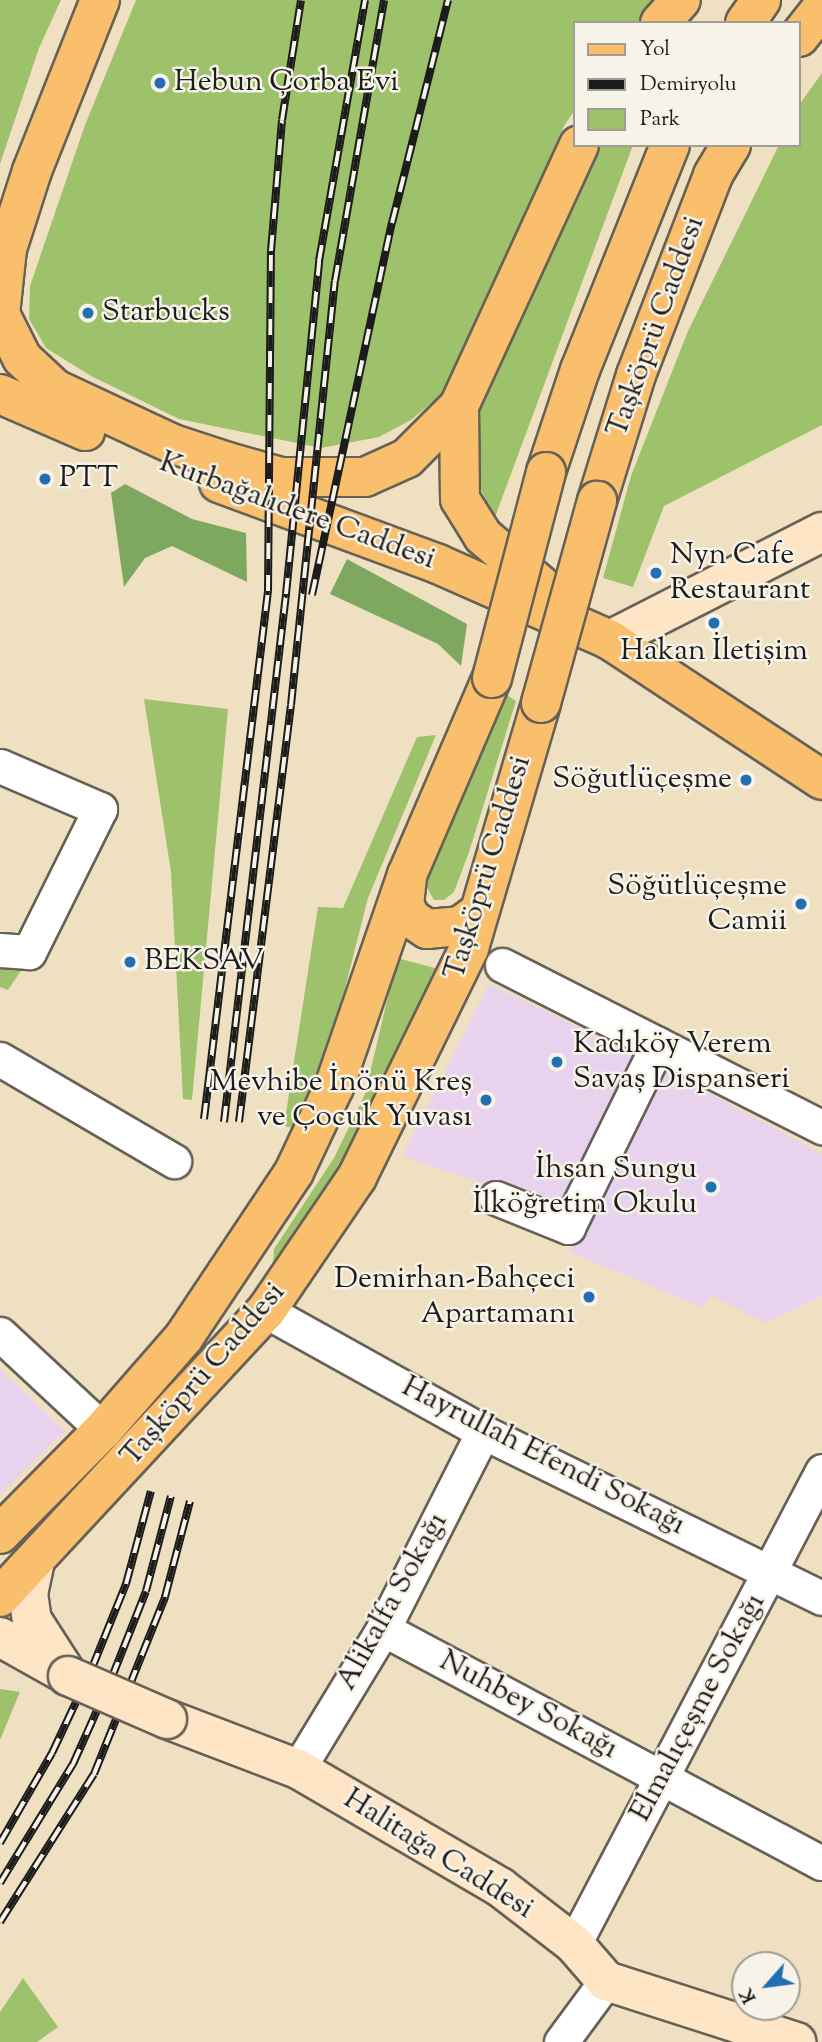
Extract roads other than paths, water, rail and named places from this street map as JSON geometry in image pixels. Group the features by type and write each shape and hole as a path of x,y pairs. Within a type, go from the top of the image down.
{"main road":[{"path":"100,0 32,171 3,254 1,314 22,358 55,389 195,451 281,477 365,477 407,458 459,407 578,147"},
{"path":"662,21 681,0"},
{"path":"746,21 761,0"},
{"path":"801,34 822,8"},
{"name":"Taşköprü Caddesi","path":"0,1534 103,1430 184,1337 293,1172 334,1087 407,875 492,678 546,472 580,370 669,147"},
{"name":"Taşköprü Caddesi","path":"0,1597 266,1311 357,1177 455,983 479,912 597,501 640,362 713,175 730,147"},
{"name":"Kurbağalıdere Caddesi","path":"0,394 135,452 438,564 601,636"},
{"path":"459,407 460,499 483,536 601,636 821,777"},
{"path":"407,875 404,906 419,925 448,929 479,912"}],"street":[{"path":"801,43 822,29"},
{"path":"601,636 822,532"},
{"path":"0,765 100,809 29,952 0,950"},
{"path":"502,965 822,1127"},
{"path":"496,1198 568,1227 658,1044"},
{"path":"0,1059 174,1161"},
{"name":"Hayrullah Efendi Sokağı","path":"266,1311 483,1432 772,1571 822,1598"},
{"path":"0,1334 103,1430"},
{"name":"Alikalfa Sokağı","path":"298,1769 383,1629 483,1432"},
{"name":"Elmalıçeşme Sokağı","path":"574,1944 772,1571 822,1471"},
{"path":"35,1561 28,1593 32,1620 68,1676"},
{"name":"Nuhbey Sokağı","path":"383,1629 822,1863"},
{"name":"Halitağa Caddesi","path":"0,1637 68,1676 167,1719 298,1769 499,1887 574,1944 606,1981"},
{"path":"561,2042 606,1981 784,2039"}],"railway":[{"path":"204,1119 268,591 271,251 282,120 301,0"},
{"path":"224,1122 286,594 319,261 365,0"},
{"path":"239,1122 291,705 335,281 384,0"},
{"path":"312,595 392,223 448,0"},
{"path":"0,1843 52,1753 92,1668 126,1584 151,1491"},
{"path":"0,1883 73,1764 112,1677 146,1591 171,1496"},
{"path":"0,1922 94,1774 165,1597 190,1501"}],"place":[{"name":"Hebun Çorba Evi","path":"160,83"},
{"name":"Starbucks","path":"88,313"},
{"name":"PTT","path":"45,479"},
{"name":"Nyn Cafe Restaurant","path":"656,573"},
{"name":"Hakan İletişim","path":"714,623"},
{"name":"Söğutlüçeşme","path":"746,780"},
{"name":"Söğütlüçeşme Camii","path":"801,904"},
{"name":"BEKSAV","path":"130,962"},
{"name":"Kadıköy Verem Savaş Dispanseri","path":"557,1062"},
{"name":"Mevhibe İnönü Kreş ve Çocuk Yuvası","path":"486,1100"},
{"name":"İhsan Sungu İlköğretim Okulu","path":"711,1187"},
{"name":"Demirhan-Bahçeci Apartamanı","path":"589,1297"}]}
